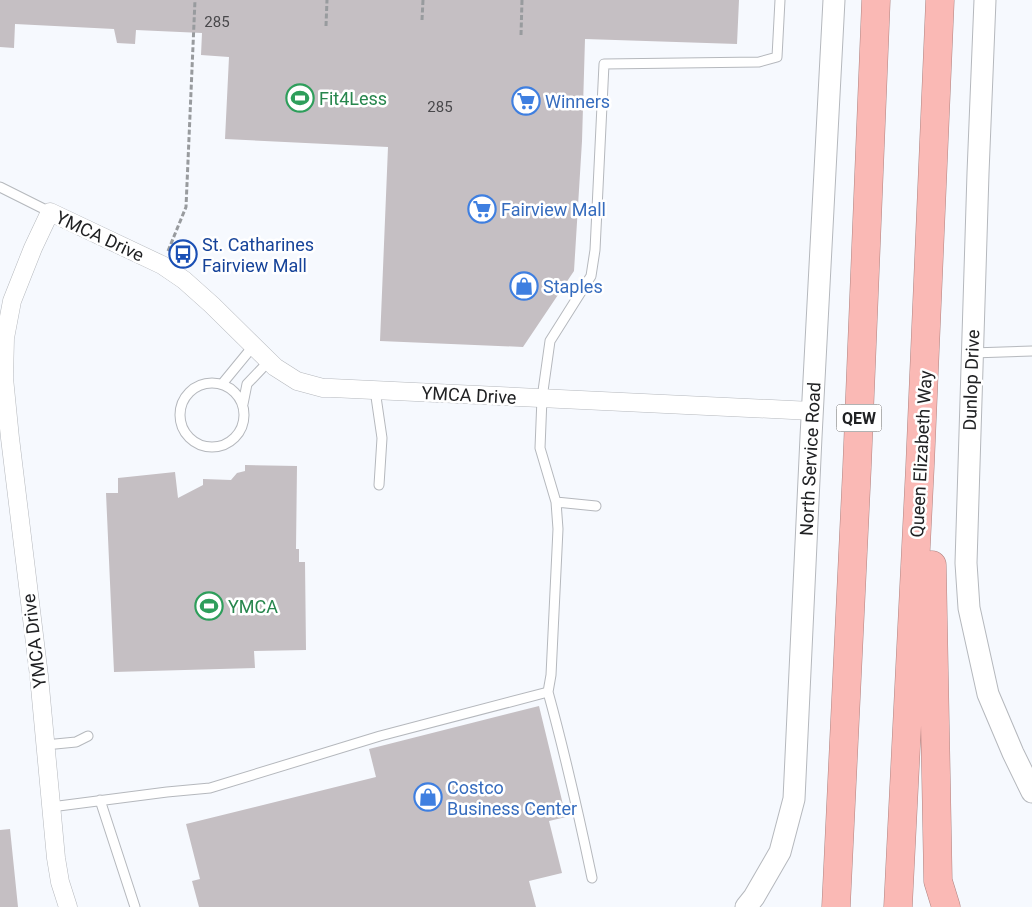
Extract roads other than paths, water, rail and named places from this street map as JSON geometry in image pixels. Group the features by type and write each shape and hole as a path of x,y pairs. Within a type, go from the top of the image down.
{"highway":[{"name":"QEW","path":"836,907 876,0"},
{"name":"Queen Elizabeth Way","path":"898,907 940,0"},
{"path":"927,306 938,881 946,907"},
{"path":"829,907 838,836"}],"street":[{"name":"North Service Road","path":"746,907 754,897 780,852 794,799 834,0"},
{"name":"Dunlop Drive","path":"985,0 978,154 966,563 969,608 988,694 1012,753 1032,792"},
{"name":"YMCA Drive","path":"68,907 60,882 56,858 38,676 2,362 4,338 12,301 50,212 162,265 184,280 212,305 275,367 297,381 323,388 812,411"},
{"name":"Dunlop Drive","path":"1012,753 1032,780"}],"lane":[{"path":"592,878 582,827 548,692 551,675 557,539 556,502 540,448 542,398 550,341 591,276 595,250 604,64 759,62 777,57 780,0"},
{"path":"0,188 50,212"},
{"path":"222,384 254,345"},
{"path":"972,353 1032,352"},
{"path":"243,404 231,389 222,384 205,384 197,387 184,399 180,418 182,427 194,442 203,446 213,448 223,446 232,441 239,434 243,425 243,404 248,384 270,361"},
{"path":"375,390 382,438 379,485"},
{"path":"556,502 596,506"},
{"path":"51,807 210,788 380,736 548,692"},
{"path":"45,745 76,742 88,736"},
{"path":"100,800 135,907"}],"place":[{"name":"Fit4Less","path":"300,98"},
{"name":"Winners","path":"526,101"},
{"name":"Fairview Mall","path":"482,209"},
{"name":"St. Catharines Fairview Mall","path":"183,254"},
{"name":"Staples","path":"524,286"},
{"name":"YMCA","path":"209,606"},
{"name":"Costco Business Center","path":"428,797"}]}
